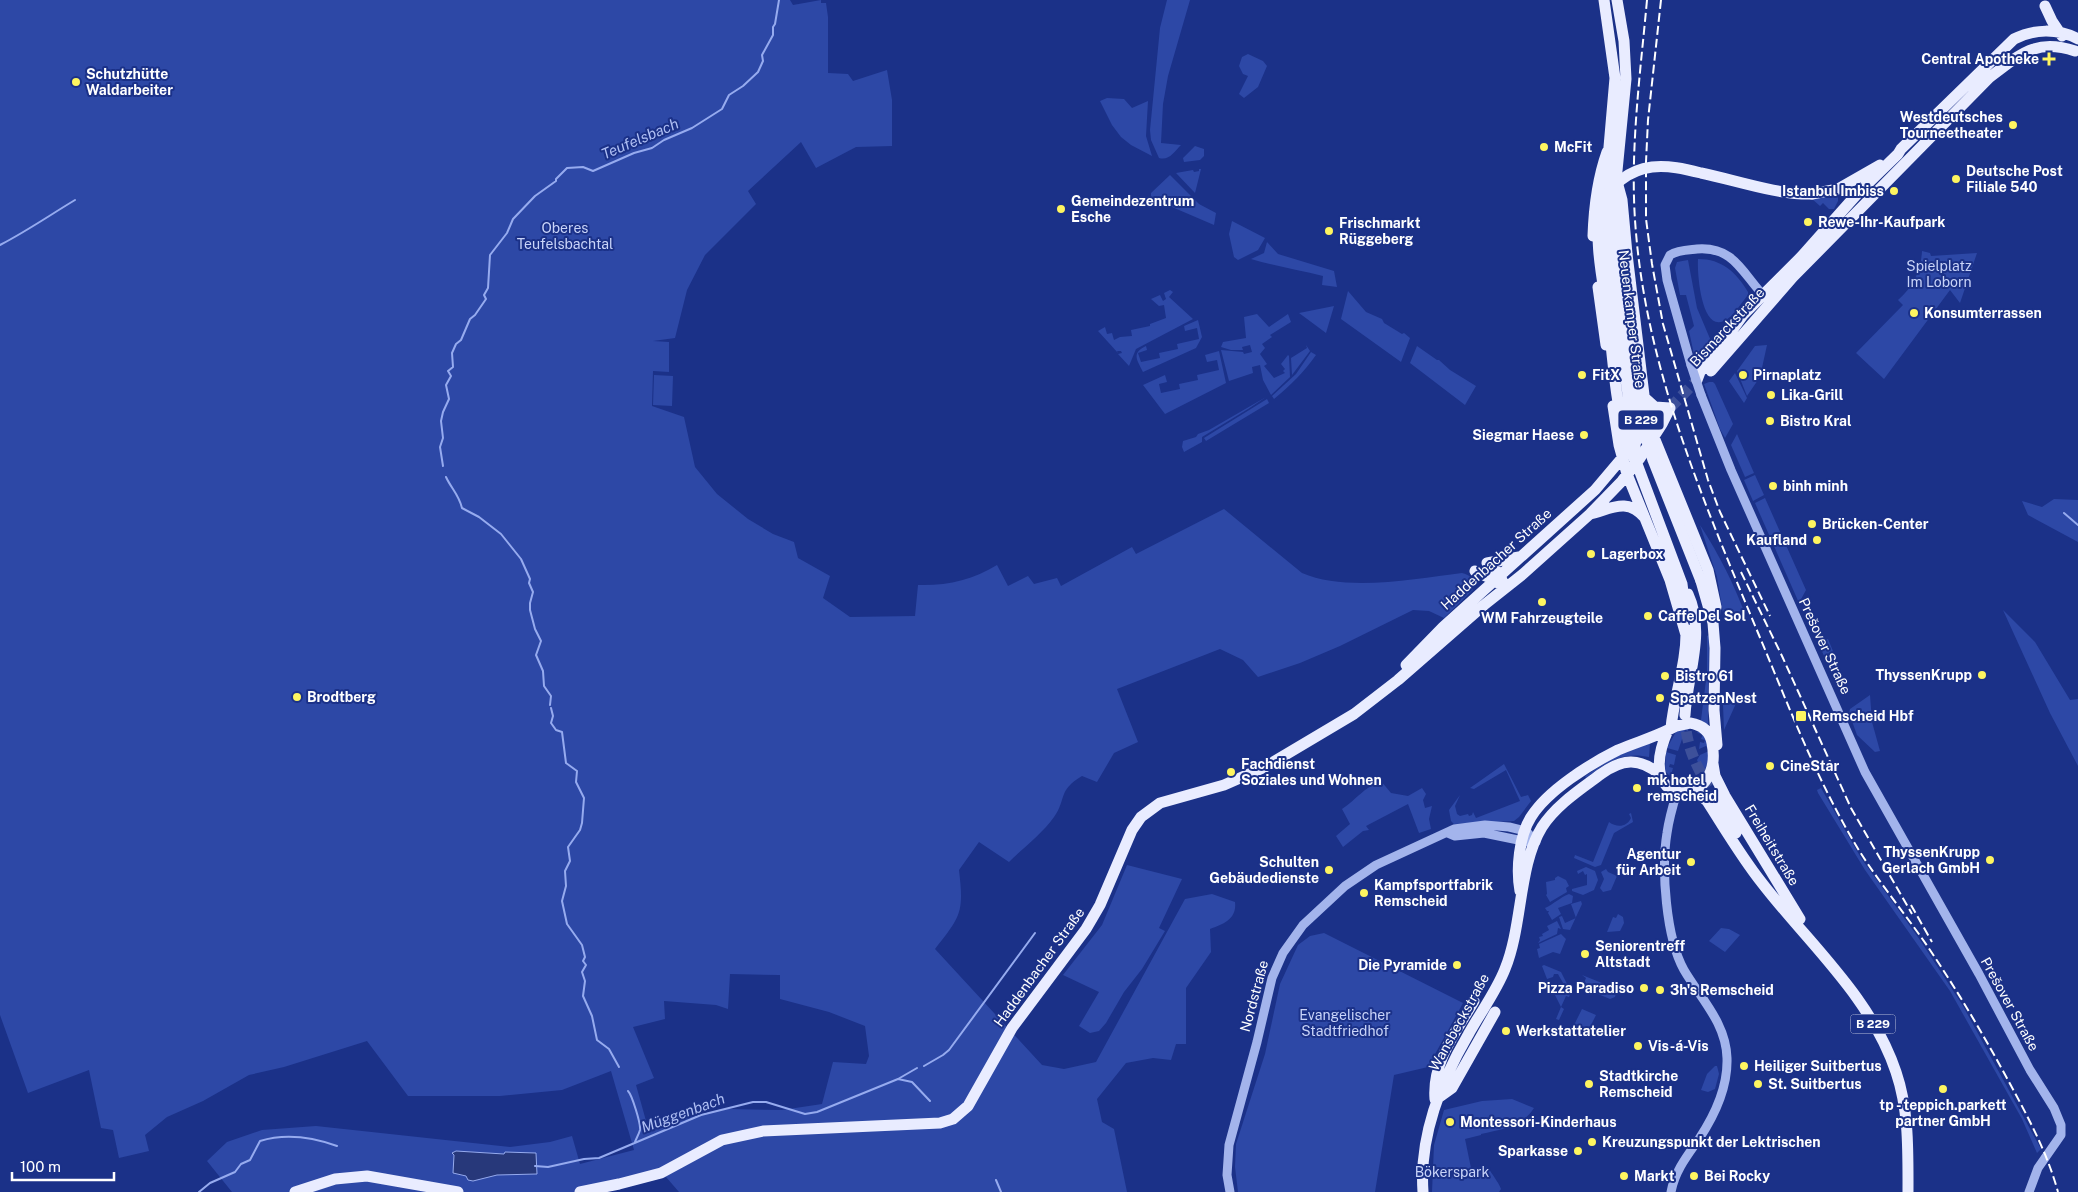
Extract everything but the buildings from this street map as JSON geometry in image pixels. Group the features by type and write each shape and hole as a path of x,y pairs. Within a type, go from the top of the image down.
{"main road":[{"name":"Neuenkamper Straße","path":"1604,0 1615,78 1607,152 1605,193 1642,425 1653,460 1701,581 1714,623"},
{"name":"Neuenkamper Straße","path":"1617,0 1624,42 1626,79 1616,178 1613,249 1637,464 1682,584 1686,635"},
{"path":"2046,3 2047,25 2078,39"},
{"name":"Bismarckstraße","path":"2047,25 2014,40 1901,149 1858,193 1802,256 1767,298 1709,373 1697,380 1700,372 1716,354 1738,322 1767,298 1846,223 1990,77 2019,54 2033,48 2047,45 2063,47 2076,52"},
{"path":"2059,32 2076,52"},
{"path":"1920,131 1928,140"},
{"path":"1637,464 1627,443 1618,402 1600,252 1599,217 1607,196 1615,185 1629,174 1645,168 1663,166 1685,169 1789,193 1812,194 1838,189 1877,167 1901,149"},
{"name":"B 229","path":"1607,152 1598,177 1593,240 1622,456 1627,474 1670,580 1686,635 1686,652 1669,729 1660,753 1659,774"},
{"name":"B 229","path":"1616,178 1622,200 1626,254 1651,430 1708,570 1716,607 1714,623 1714,710 1717,745 1713,761 1701,787 1691,792"},
{"path":"1846,223 1849,213 1859,201 1858,193"},
{"path":"1622,456 1651,430 1662,424 1670,408 1655,407 1645,398"},
{"path":"1627,474 1651,430"},
{"name":"Haddenbacher Straße","path":"1391,684 1395,677 1442,627 1596,490 1622,456"},
{"name":"Haddenbacher Straße","path":"580,1192 660,1173 716,1143 738,1135 807,1129 940,1123 952,1118 968,1106 1012,1028 1094,916 1127,838 1142,817 1160,803 1212,789 1265,767 1354,714 1398,680 1523,574 1590,514 1627,474"},
{"path":"1590,514 1614,506 1625,506 1645,518"},
{"path":"1486,604 1496,590 1497,578 1496,570 1487,563 1523,555"},
{"path":"1480,593 1479,581 1475,571 1507,580 1523,574"},
{"path":"1682,584 1692,603 1696,639 1685,715"},
{"path":"1455,616 1463,626"},
{"path":"1433,651 1444,631 1442,627"},
{"name":"B 229","path":"1669,729 1684,724 1704,728 1711,737 1713,761"},
{"path":"1524,836 1532,815 1548,798 1573,778 1610,754 1669,729"},
{"path":"1536,842 1542,827 1562,805 1616,765 1630,761 1638,762 1649,766 1659,774 1664,783 1677,792 1685,794 1691,792"},
{"name":"Freiheitstraße","path":"1713,761 1715,776 1722,791 1811,939"},
{"name":"Freiheitstraße","path":"1691,792 1700,795 1707,801 1756,876 1811,939 1865,1010 1892,1060 1902,1093 1906,1123 1908,1192"},
{"path":"1714,796 1783,908"},
{"name":"Wansbeckstraße","path":"1522,897 1517,876 1519,854 1524,836"},
{"name":"Wansbeckstraße","path":"1423,1192 1422,1180 1426,1139 1436,1102 1458,1053 1504,971 1516,936 1522,897 1536,842"},
{"path":"1436,1102 1434,1085 1440,1061 1474,1001"},
{"path":"1436,1102 1452,1088 1495,1012"},
{"path":"295,1192 335,1179 368,1176 458,1192"}],"street":[{"name":"Prešover Straße","path":"1767,298 1739,264 1724,254 1704,249 1680,251 1670,255 1665,265 1667,280 1701,395 1731,470 1865,772 1979,974 2034,1077 2054,1108 2062,1130 2059,1139 2038,1168 2029,1192"},
{"path":"1672,1190 1678,1168 1706,1128 1719,1103 1726,1071 1725,1040 1717,1020 1682,965 1670,928 1666,851 1667,832 1677,792"},
{"name":"Nordstraße","path":"1230,1192 1227,1175 1229,1145 1259,1035 1272,978 1283,953 1312,915 1345,886 1387,859 1454,829 1486,825 1509,826 1524,836"},
{"path":"1524,836 1536,842"}],"green space":[{"name":"Oberes Teufelsbachtal","path":"0,0 790,0 793,5 821,0 821,3 826,3 828,17 828,73 848,74 853,81 887,70 892,100 892,146 856,147 816,168 801,142 748,191 756,204 705,255 687,290 675,338 653,341 669,342 669,372 653,371 652,406 684,417 695,467 717,494 748,519 773,534 794,542 798,558 830,576 823,598 850,617 915,616 918,585 959,581 978,575 997,565 1008,586 1028,576 1034,584 1057,578 1061,586 1132,547 1136,554 1224,509 1302,573 1320,579 1360,583 1402,581 1462,573 1468,575 1473,581 1473,590 1444,618 1429,611 1413,610 1340,646 1300,663 1258,677 1243,660 1220,649 1117,689 1138,742 1114,753 1097,782 1082,776 1074,781 1066,791 1058,811 1049,823 1039,835 1009,862 979,842 959,870 961,896 959,913 935,949 1042,1065 1064,1069 1096,1062 1185,899 1212,894 1235,902 1232,917 1225,923 1210,929 1211,952 1186,988 1186,1044 1176,1044 1171,1060 1153,1058 1126,1063 1097,1099 1102,1122 1114,1129 1127,1192 679,1192 666,1177 607,1192 232,1192 207,1161 227,1142 262,1130 316,1126 510,1147 550,1142 572,1136 580,1164 634,1150 611,1071 562,1090 500,1096 408,1096 367,1041 284,1067 249,1075 203,1101 167,1117 145,1135 149,1151 119,1158 113,1130 101,1128 89,1070 28,1093 0,1015","holes":["730,974 780,975 780,999 829,1012 865,1026 869,1056 866,1064 833,1062 822,1104 782,1110 728,1109 703,1114 677,1115 648,1128 636,1085 654,1078 633,1027 665,1019 664,1001 716,1005 728,1009","456,1151 505,1154 537,1174 497,1175 473,1181 466,1176 453,1173 454,1154"]},
{"path":"1167,0 1190,0 1168,76 1163,104 1161,143 1181,145 1171,155 1163,159 1159,158 1151,140 1150,130 1160,28"},
{"path":"1248,54 1263,61 1267,66 1258,87 1244,98 1239,94 1248,76 1243,74 1239,66 1242,57"},
{"path":"1107,98 1124,99 1132,108 1148,101 1146,136 1152,156 1131,145 1121,137 1112,125 1100,101"},
{"path":"1195,146 1204,149 1204,156 1200,160 1184,162 1183,158"},
{"path":"1201,169 1195,193 1176,173 1193,170 1194,172 1199,171"},
{"path":"1170,175 1199,204 1216,213 1214,225 1151,198 1151,193"},
{"path":"1838,193 1838,201 1834,209 1829,209 1823,203 1820,206 1811,198"},
{"path":"1232,221 1265,238 1258,250 1238,260 1234,257 1229,234"},
{"path":"1267,242 1278,254 1334,271 1337,287 1322,285 1323,276 1251,259 1264,253"},
{"name":"Spielplatz Im Loborn","path":"1922,251 1930,253 1931,256 1977,253 1960,303 1950,290 1884,379 1856,353 1903,305 1898,300 1908,290 1915,278 1920,265"},
{"path":"1698,259 1721,264 1738,278 1748,292 1748,295 1737,310 1724,321 1716,322 1710,318 1705,310 1698,276"},
{"path":"1688,260 1697,308 1711,341 1709,353 1701,363 1695,359 1689,331 1694,326 1686,295 1680,295 1675,268 1677,262"},
{"path":"1170,290 1173,292 1169,297 1193,319 1136,349 1129,366 1118,354 1122,353 1121,351 1117,351 1118,353 1098,331 1105,327 1107,334 1112,333 1114,340 1120,337 1132,336 1131,330 1150,326 1150,324 1166,318 1164,305 1159,306 1151,299 1160,295 1163,301 1166,299 1164,293"},
{"path":"1348,291 1366,312 1382,319 1384,323 1410,338 1401,362 1341,319"},
{"path":"1334,306 1326,333 1299,313"},
{"path":"1257,314 1269,327 1288,314 1291,322 1270,335 1272,337 1262,344 1265,348 1260,354 1267,364 1264,366 1274,378 1285,373 1283,371 1285,369 1281,364 1289,356 1290,377 1271,395 1263,380 1260,365 1252,367 1253,373 1229,381 1221,350 1243,352 1244,354 1252,352 1250,345 1242,347 1243,350 1231,350 1221,347 1223,342 1246,338 1244,317"},
{"path":"1198,320 1202,337 1196,348 1143,372 1137,357 1138,351 1146,346 1147,350 1138,353 1141,362 1160,358 1159,353 1178,349 1177,344 1199,339 1197,328 1185,331 1184,326"},
{"path":"1306,345 1310,351 1292,375 1291,358 1307,348"},
{"path":"1767,345 1760,377 1747,396 1737,371 1755,346"},
{"path":"1417,346 1476,386 1465,405 1410,363"},
{"path":"1219,351 1226,383 1165,414 1143,385 1165,375 1167,382 1159,384 1161,393 1180,389 1179,384 1198,380 1197,375 1219,370 1217,360 1207,362 1205,355"},
{"path":"1311,352 1316,355 1286,389 1274,399 1272,396 1296,374"},
{"path":"1735,373 1747,398 1744,403 1729,381"},
{"path":"654,375 673,376 672,406 653,405"},
{"path":"1709,382 1715,384 1733,424 1725,438 1704,384"},
{"path":"1266,397 1202,437 1202,442 1184,452 1182,447 1183,441 1196,437 1198,434 1209,430"},
{"path":"1267,399 1269,403 1206,441 1204,438"},
{"path":"1737,434 1754,473 1745,477 1731,445"},
{"path":"1755,475 1764,495 1753,501 1744,480"},
{"path":"1765,498 1806,590 1799,603 1755,503"},
{"path":"2054,499 2078,500 2078,542 2028,515 2022,501 2042,507"},
{"path":"1700,525 1732,582 1747,619 1743,621 1736,616 1723,613 1717,577"},
{"path":"2003,610 2035,642 2070,700 2078,699 2078,766 2050,713"},
{"path":"1709,635 1708,724 1706,724 1701,720 1707,672 1707,636"},
{"path":"1828,639 1835,656 1826,660 1818,643"},
{"path":"1870,695 1872,722 1880,751 1875,752 1857,735 1849,713 1850,709"},
{"path":"1738,699 1724,730 1723,705 1731,704"},
{"path":"1689,726 1688,731 1685,730 1678,751 1667,748 1677,730"},
{"path":"1699,731 1706,734 1710,749 1703,774 1697,760 1700,755 1709,751 1706,746 1699,749 1700,742 1704,743 1705,740 1701,739 1703,734 1697,733"},
{"path":"1650,743 1649,757 1623,757 1607,763 1586,778 1585,776 1621,753"},
{"path":"1666,752 1676,755 1674,765 1670,764 1669,767 1673,768 1671,775 1676,777 1671,777 1665,771"},
{"path":"1504,764 1521,797 1528,795 1531,801 1519,817 1514,821 1454,824 1451,821 1449,810 1460,795 1455,806 1457,814 1460,816 1468,814 1469,816 1473,812 1476,818 1520,801 1506,770 1474,789 1470,788"},
{"path":"1381,781 1391,793 1408,796 1422,788 1426,794 1423,800 1425,808 1432,806 1429,819 1431,829 1419,833 1408,804 1366,826 1369,830 1363,831 1343,847 1336,836 1350,824 1342,809 1365,790"},
{"path":"1821,788 1861,858 1920,940 1963,1006 2041,1149 2037,1153 2022,1119 1950,991 1865,870 1818,793 1817,790"},
{"path":"1631,813 1633,822 1614,833 1601,865 1595,867 1574,858 1575,855 1593,862 1609,822 1615,825 1624,825 1631,818 1629,814"},
{"path":"1127,865 1182,879 1159,928 1165,931 1142,969 1124,992 1106,1023 1099,1031 1090,1033 1079,1026 1099,992 1063,975 1102,925"},
{"path":"1586,867 1595,871 1598,880 1594,890 1583,895 1572,891 1572,889 1587,885 1587,874 1585,875 1583,871 1578,874 1577,871"},
{"path":"1606,869 1617,876 1611,890 1603,892 1600,888 1604,879 1601,872"},
{"path":"1558,876 1566,880 1569,886 1566,888 1567,892 1550,902 1546,895 1546,882 1555,880"},
{"path":"1569,894 1573,896 1572,903 1558,908 1561,914 1552,920 1548,913 1549,911 1545,908"},
{"path":"1581,901 1582,904 1576,917 1571,904"},
{"path":"1618,914 1623,917 1624,923 1620,931 1607,932 1613,917 1616,918"},
{"path":"1562,916 1565,923 1575,918 1570,930 1563,929 1559,917"},
{"path":"1557,921 1561,929 1558,928 1557,934 1538,943 1539,937 1549,930 1547,926"},
{"path":"1721,928 1729,929 1740,935 1725,952 1709,941"},
{"name":"Evangelischer Stadtfriedhof","path":"1324,933 1463,1003 1428,1067 1394,1075 1375,1192 1238,1192 1235,1167 1236,1144 1265,1054 1280,984 1298,945 1310,936"},
{"path":"1561,934 1566,939 1560,954 1553,952 1539,958 1537,949 1540,948 1539,944"},
{"path":"1544,965 1561,972 1571,992 1569,997 1566,996 1561,1007 1553,991 1555,990 1557,994 1563,994 1564,984 1558,974 1554,974 1553,977 1547,979 1542,966"},
{"path":"1582,975 1617,989 1615,997 1610,999 1586,989 1588,985 1585,983 1583,988 1580,986 1578,983 1583,985 1586,978"},
{"path":"1561,1007 1564,1009 1559,1020 1556,1019"},
{"path":"1582,1009 1596,1015 1588,1031 1574,1025"},
{"path":"1717,1066 1719,1074 1715,1089 1708,1092 1701,1090 1707,1074"},
{"name":"Bökerspark","path":"1512,1099 1534,1108 1529,1115 1517,1124 1465,1139 1471,1168 1488,1167 1500,1186 1499,1192 1432,1192 1434,1145 1444,1110 1482,1101"}],"shaded area":[{"path":"456,1151 504,1154 505,1152 536,1153 537,1174 497,1175 473,1181 468,1180 466,1176 453,1173 454,1155 452,1153"}],"waterway":[{"name":"Teufelsbach","path":"443,466 440,447 443,438 441,421 449,399 446,385 451,376 448,371 453,367 452,353 456,344 461,340 470,319 486,299 484,295 488,288 490,255 507,233 513,219 535,196 556,181 567,168 583,167 593,171 634,153 652,148 664,140 692,128 722,109 729,95 743,86 758,72 763,61 762,55 773,35 779,0"},
{"path":"0,245 75,200"},
{"path":"446,477 462,508 479,517 501,534 521,559 530,579 529,583 533,592 530,610 535,629 541,641 536,655 543,671 544,686 551,696 550,705"},
{"path":"2064,513 2078,525"},
{"path":"551,708 553,716 551,723 556,730 562,732 566,763 577,771 576,782 584,798 580,830 568,847 570,861 565,871 566,886 562,901 567,924 582,945 585,957 583,961 586,965 582,972 585,981 583,996 592,1016 597,1040 609,1049 619,1067"},
{"name":"Müggenbach","path":"924,1066 949,1050 1035,933"},
{"name":"Müggenbach","path":"535,1166 548,1167 584,1159 599,1158 701,1115 753,1102 766,1102 805,1114 817,1112 898,1079 917,1068"},
{"path":"898,1079 912,1082 930,1101"},
{"path":"628,1091 634,1104 640,1127 640,1132 635,1142"},
{"name":"Müggenbach","path":"199,1192 210,1183 235,1172 241,1164 250,1160 260,1141 279,1137 299,1137 337,1146"},
{"path":"996,1180 1001,1192"}],"tunnel":[{"path":"1670,408 1697,380"},
{"path":"1685,715 1690,747 1703,777 1714,796"}],"railway":[{"path":"1647,0 1635,145 1634,204 1636,233 1643,286 1653,338 1683,441 1720,542 1795,721 1831,801 1860,852 1928,947 1979,1029 2036,1135 2054,1177 2058,1192"},
{"path":"1661,0 1648,120 1646,162 1646,219 1652,264 1663,324 1708,480 1720,512 1770,616"},
{"path":"1741,572 1782,656 1851,808 1912,914"},
{"path":"1911,905 1932,942"}],"place":[{"name":"Central Apotheke","path":"2049,59"},
{"name":"Schutzhütte Waldarbeiter","path":"76,82"},
{"name":"Westdeutsches Tourneetheater","path":"2013,125"},
{"name":"McFit","path":"1544,147"},
{"name":"Deutsche Post Filiale 540","path":"1956,179"},
{"name":"Istanbul Imbiss","path":"1894,191"},
{"name":"Gemeindezentrum Esche","path":"1061,209"},
{"name":"Rewe-Ihr-Kaufpark","path":"1808,222"},
{"name":"Frischmarkt Rüggeberg","path":"1329,231"},
{"name":"Konsumterrassen","path":"1914,313"},
{"name":"FitX","path":"1582,375"},
{"name":"Pirnaplatz","path":"1743,375"},
{"name":"Lika-Grill","path":"1771,395"},
{"name":"Bistro Kral","path":"1770,421"},
{"name":"Siegmar Haese","path":"1584,435"},
{"name":"binh minh","path":"1773,486"},
{"name":"Brücken-Center","path":"1812,524"},
{"name":"Kaufland","path":"1817,540"},
{"name":"Lagerbox","path":"1591,554"},
{"name":"WM Fahrzeugteile","path":"1542,602"},
{"name":"Caffe Del Sol","path":"1648,616"},
{"name":"ThyssenKrupp","path":"1982,675"},
{"name":"Bistro 61","path":"1665,676"},
{"name":"Brodtberg","path":"297,697"},
{"name":"SpatzenNest","path":"1660,698"},
{"name":"Remscheid Hbf","path":"1801,716"},
{"name":"CineStar","path":"1770,766"},
{"name":"Fachdienst Soziales und Wohnen","path":"1231,772"},
{"name":"mk hotel remscheid","path":"1637,788"},
{"name":"ThyssenKrupp Gerlach GmbH","path":"1990,860"},
{"name":"Agentur für Arbeit","path":"1691,862"},
{"name":"Schulten Gebäudedienste","path":"1329,870"},
{"name":"Kampfsportfabrik Remscheid","path":"1364,893"},
{"name":"Seniorentreff Altstadt","path":"1585,954"},
{"name":"Die Pyramide","path":"1457,965"},
{"name":"Pizza Paradiso","path":"1644,988"},
{"name":"3h's Remscheid","path":"1660,990"},
{"name":"Werkstattatelier","path":"1506,1031"},
{"name":"Vis-á-Vis","path":"1638,1046"},
{"name":"Heiliger Suitbertus","path":"1744,1066"},
{"name":"Stadtkirche Remscheid","path":"1589,1084"},
{"name":"St. Suitbertus","path":"1758,1084"},
{"name":"tp - teppich.parkett partner GmbH","path":"1943,1089"},
{"name":"Montessori-Kinderhaus","path":"1450,1122"},
{"name":"Kreuzungspunkt der Lektrischen","path":"1592,1142"},
{"name":"Sparkasse","path":"1578,1151"},
{"name":"Markt","path":"1624,1176"},
{"name":"Bei Rocky","path":"1694,1176"}]}
